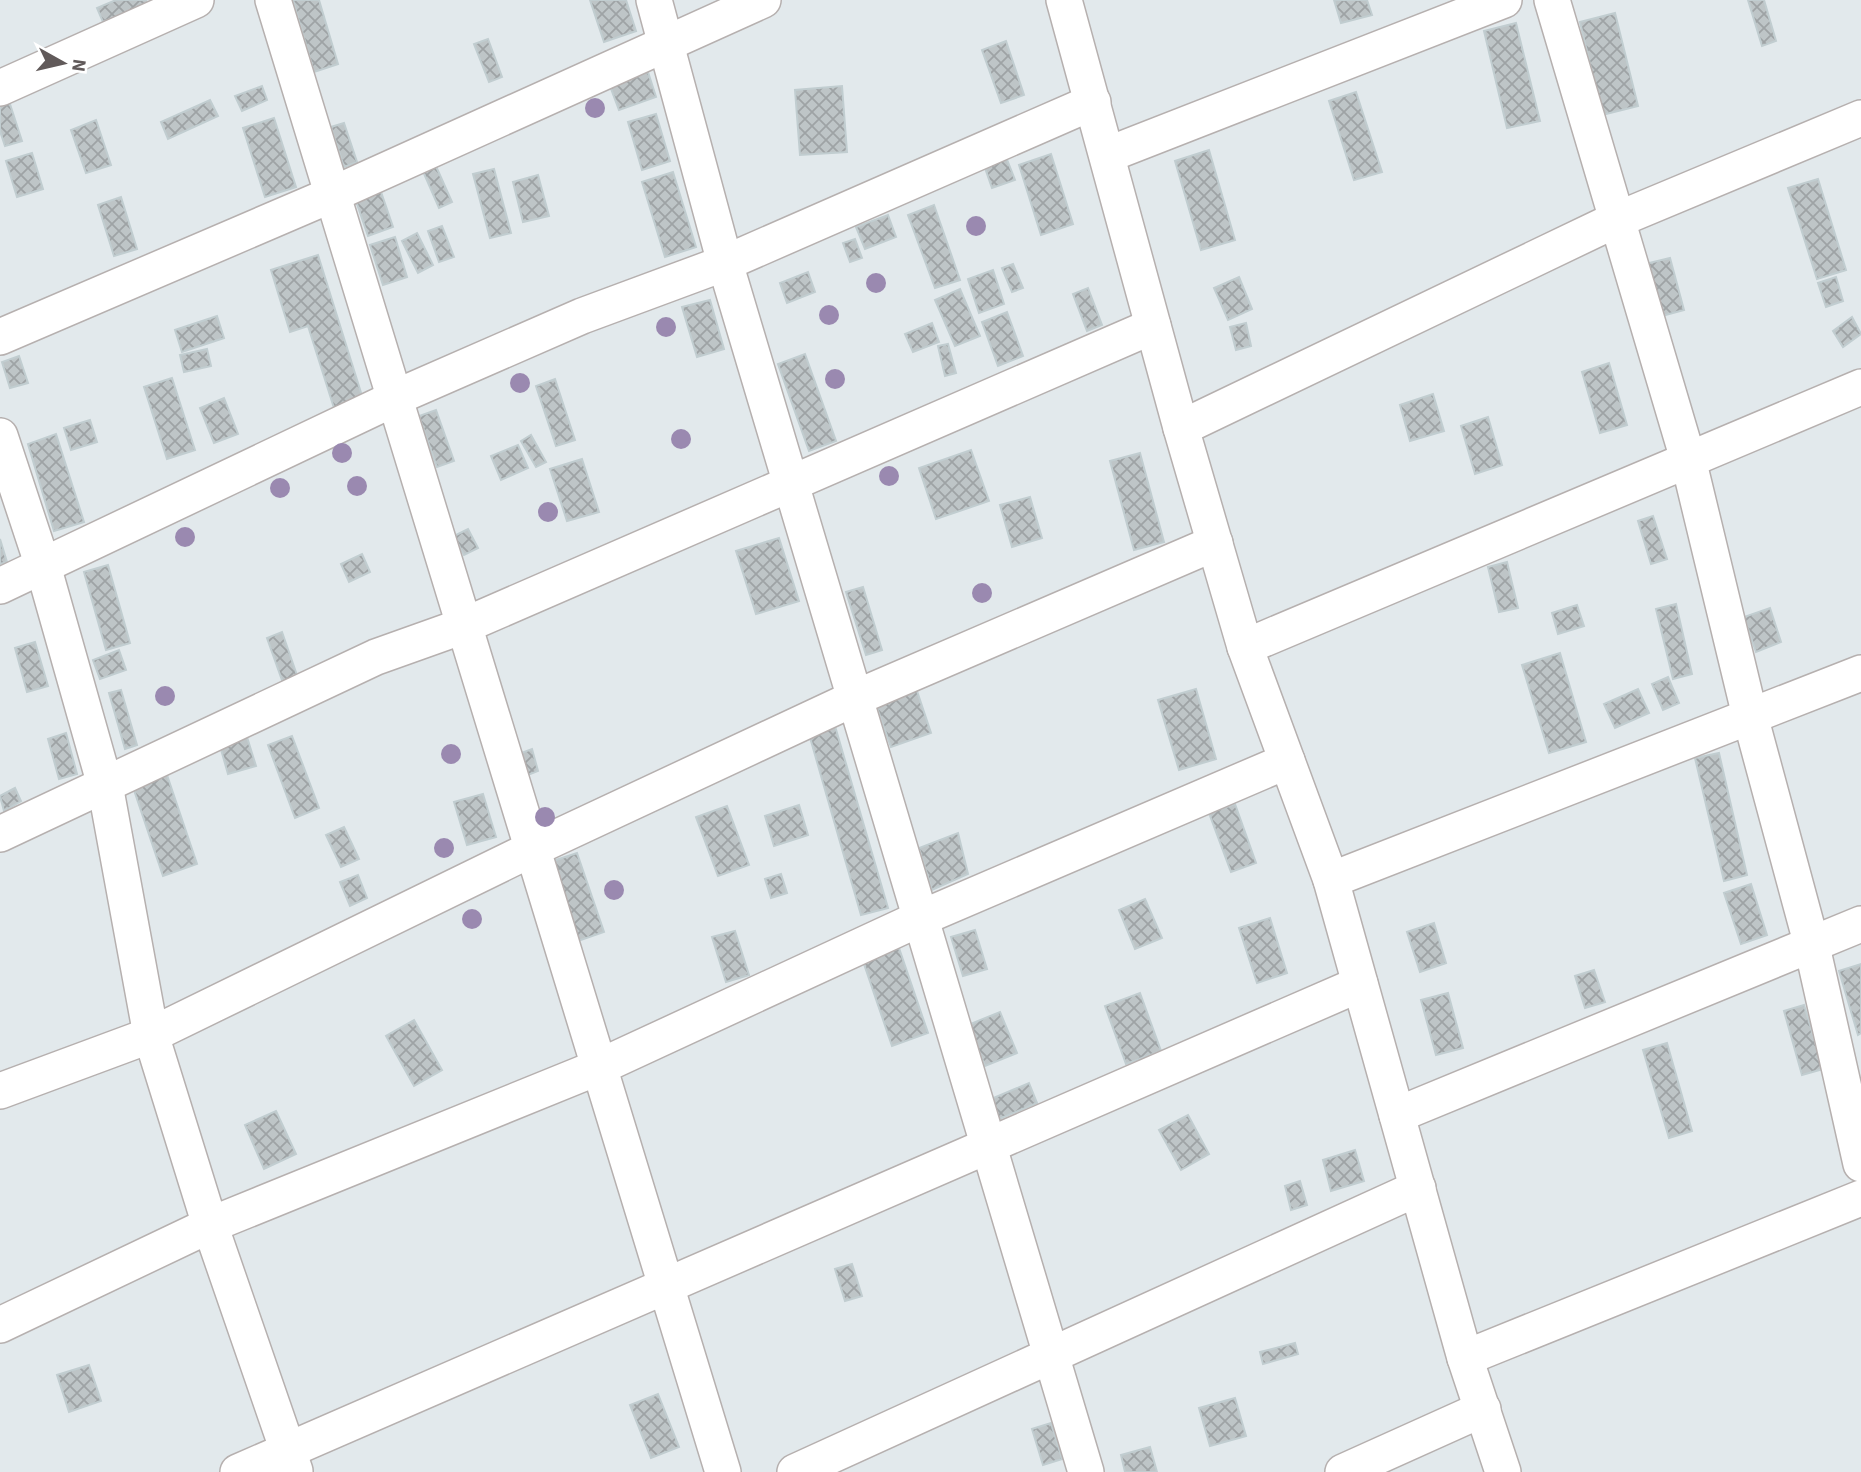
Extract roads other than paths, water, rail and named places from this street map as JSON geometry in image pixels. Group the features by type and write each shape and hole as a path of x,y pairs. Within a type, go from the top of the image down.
{"street":[{"path":"0,88 196,0"},
{"path":"273,0 723,1472"},
{"path":"654,0 725,263 1086,1472"},
{"path":"0,337 331,195 763,0"},
{"path":"1065,0 1181,428 1245,648 1331,880 1465,1358 1503,1472"},
{"path":"1107,155 1504,0"},
{"path":"1552,0 1688,459 1750,716 1811,942 1861,1164"},
{"path":"0,586 394,399 582,316 725,263 1093,102"},
{"path":"1181,428 1618,219 1861,118"},
{"path":"0,834 376,657 463,626 1153,326"},
{"path":"1245,648 1861,387"},
{"path":"0,436 43,566 105,785 150,1035 210,1225 292,1461"},
{"path":"0,1091 150,1035 532,849 855,698 1215,543"},
{"path":"1331,880 1861,673"},
{"path":"0,1325 210,1225 599,1067 921,918 1287,761"},
{"path":"1397,1115 1811,942 1861,924"},
{"path":"238,1472 292,1461 666,1285 990,1148 1360,984"},
{"path":"795,1472 1418,1188"},
{"path":"1465,1358 1861,1198"},
{"path":"1343,1472 1483,1409"}]}
